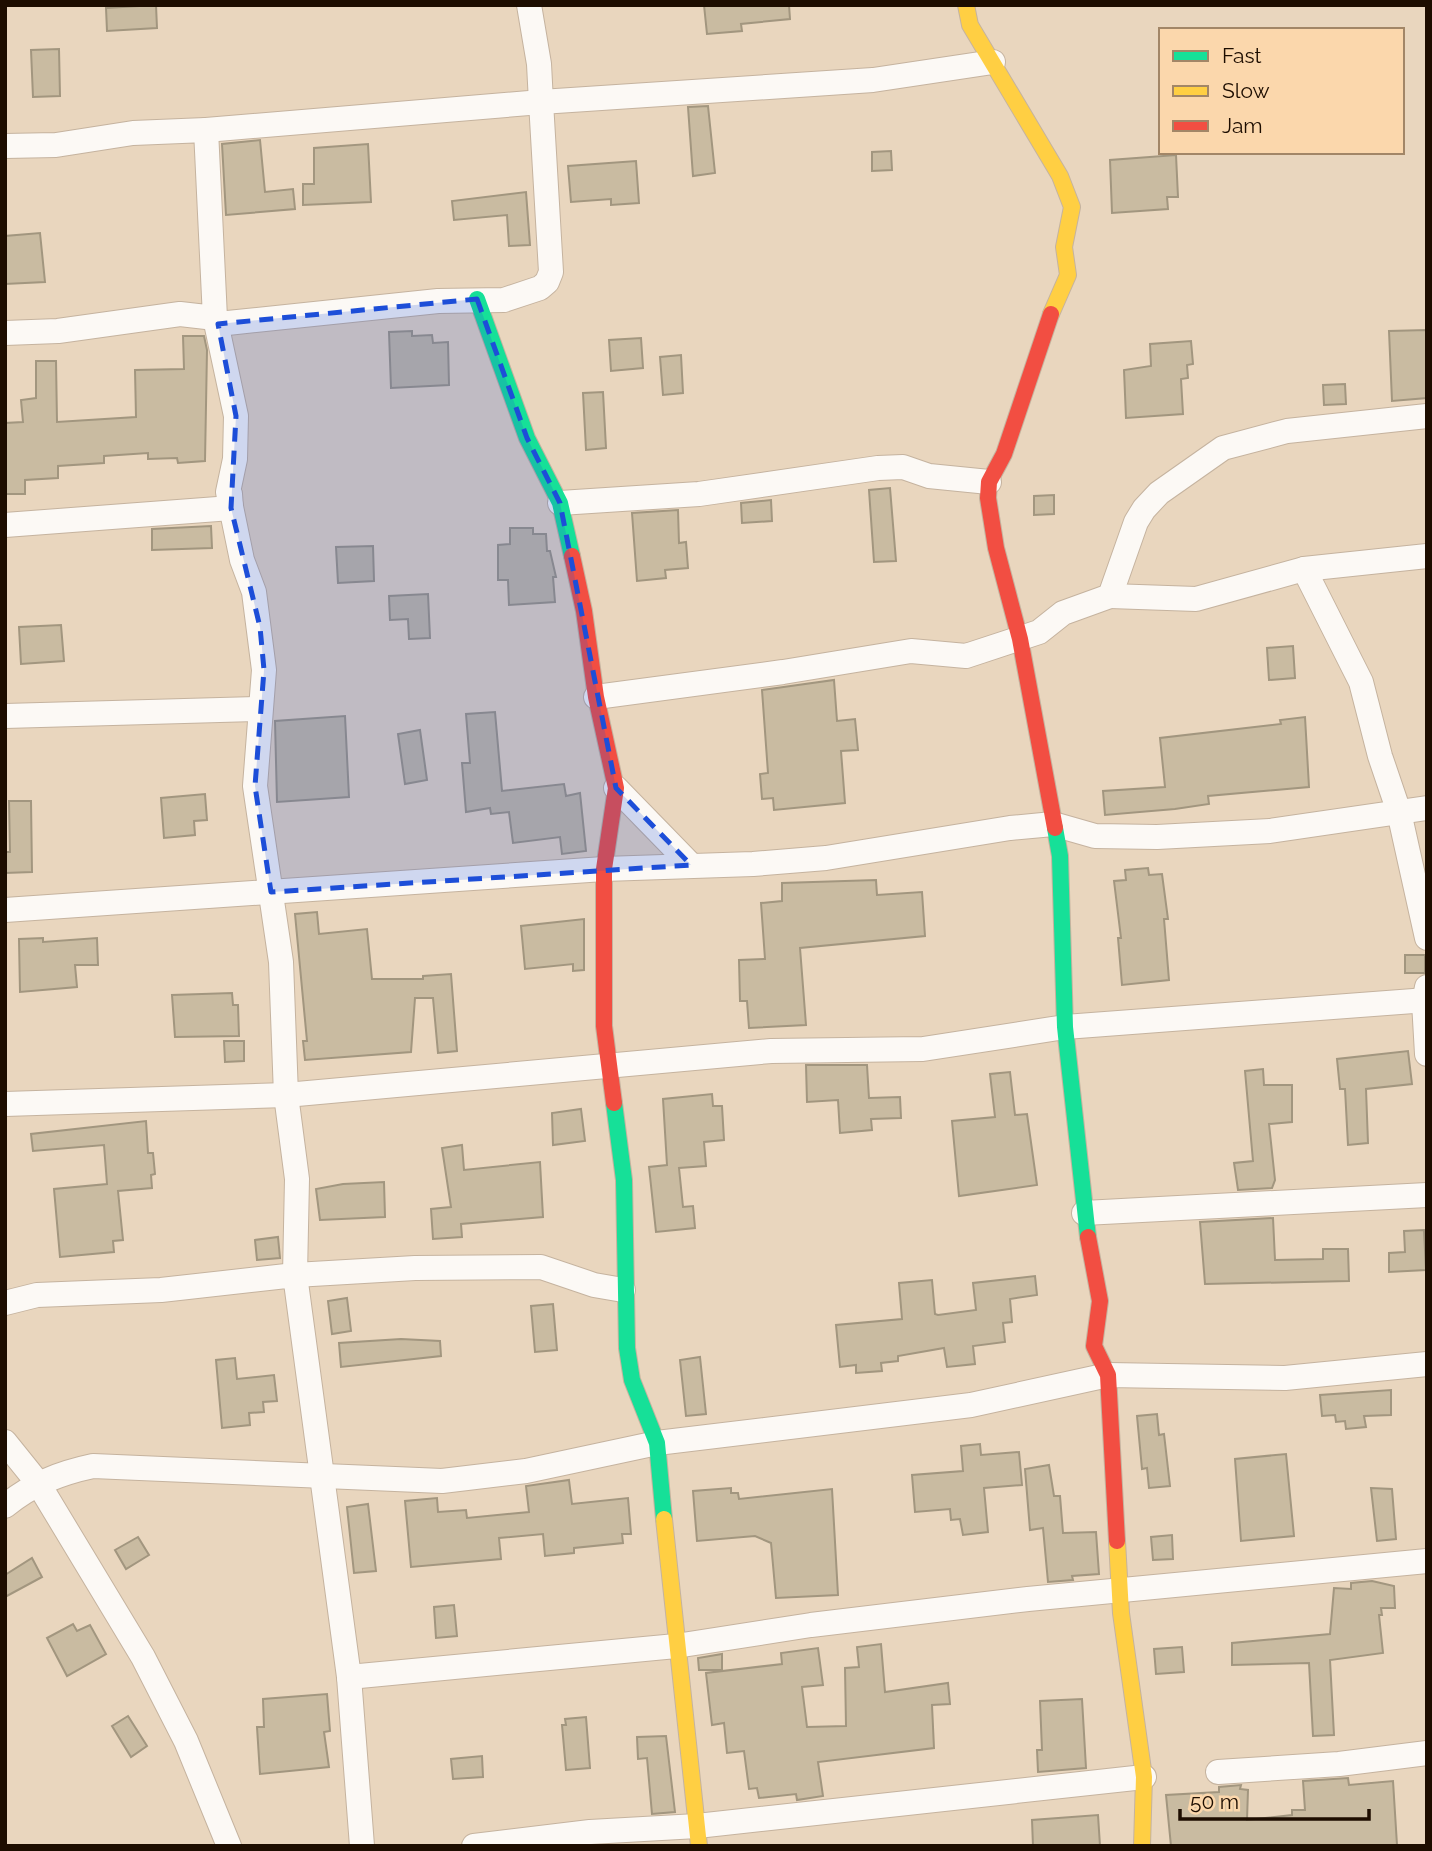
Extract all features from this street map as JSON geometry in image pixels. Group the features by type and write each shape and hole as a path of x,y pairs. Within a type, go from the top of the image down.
{"street":[{"path":"5,333 58,331 180,314 216,321 477,299 504,300 540,288 547,282 551,272 539,64 529,5"},
{"path":"966,5 971,25 1060,176 1072,207 1064,247 1068,275 1049,319 1004,454 989,482 988,498 996,548 1020,639 1060,856 1065,1027 1084,1213 1100,1301 1094,1346 1108,1375 1121,1614 1144,1777 1142,1846"},
{"path":"5,146 56,145 134,133 206,130 541,102 873,80 993,62"},
{"path":"206,130 216,321 231,508 242,560 254,592 264,670 255,786 281,962 286,1095 297,1179 295,1275 349,1677 362,1846"},
{"path":"477,299 527,438 560,503 584,611 596,698 615,788 604,869 604,1026 624,1180 626,1238 623,1290 632,1380 657,1443 676,1646 698,1836"},
{"path":"1110,596 1136,522 1144,509 1159,493 1223,448 1287,431 1427,416"},
{"path":"560,503 699,494 878,468 903,467 929,476 989,482"},
{"path":"5,525 231,508"},
{"path":"596,698 911,651 966,656 1039,632 1063,613 1110,596 1196,598 1304,569 1427,556"},
{"path":"1304,569 1361,682 1380,756 1399,812 1427,938"},
{"path":"5,716 260,709"},
{"path":"615,788 691,865"},
{"path":"5,910 604,869 826,858 1010,828 1053,824 1095,836 1157,837 1270,831 1427,808"},
{"path":"5,1104 286,1095 771,1051 923,1049 1065,1027 1426,996 1427,1054"},
{"path":"1084,1213 1427,1195"},
{"path":"5,1303 37,1295 161,1290 295,1275 415,1268 541,1267 594,1285 623,1290"},
{"path":"5,1506 38,1483 69,1471 93,1466 431,1480 471,1478 526,1471 657,1443 971,1405 1108,1375 1285,1378 1426,1366"},
{"path":"5,1442 38,1483 144,1657 186,1741 229,1846"},
{"path":"349,1677 676,1646 811,1625 1028,1599 1427,1560"},
{"path":"1218,1772 1339,1764 1427,1753"},
{"path":"474,1846 590,1832 698,1836 1144,1777"}],"highlighted area":[{"path":"477,299 527,438 560,503 616,788 691,865 271,892 255,786 264,670 260,627 231,508 236,416 218,324"}],"building":[{"path":"156,5 157,28 107,31 106,8"},
{"path":"704,5 789,5 790,19 741,24 742,31 707,34"},
{"path":"59,49 60,96 33,97 31,50"},
{"path":"708,106 715,173 693,176 688,107"},
{"path":"260,140 265,192 293,189 295,209 226,215 222,144"},
{"path":"368,144 371,202 303,205 303,184 314,184 314,148"},
{"path":"891,151 892,170 872,171 872,152"},
{"path":"1176,155 1178,197 1167,197 1168,209 1112,213 1110,160"},
{"path":"636,161 639,203 611,205 611,199 571,202 568,166"},
{"path":"526,192 530,245 509,246 507,215 454,220 452,201"},
{"path":"40,233 45,282 5,284 5,236"},
{"path":"1427,330 1427,398 1392,401 1389,331"},
{"path":"412,331 412,336 432,335 433,343 448,342 449,385 391,388 389,332"},
{"path":"183,336 204,336 207,350 205,461 178,463 177,458 148,459 148,453 104,456 104,463 58,466 58,478 25,480 25,494 5,494 5,423 23,422 21,400 36,398 36,361 56,361 57,422 136,417 135,370 184,369"},
{"path":"641,338 643,368 611,371 609,340"},
{"path":"1191,341 1193,364 1187,365 1188,378 1181,379 1183,414 1126,418 1124,370 1151,366 1150,344"},
{"path":"681,355 683,393 663,395 660,357"},
{"path":"1345,384 1346,404 1324,405 1323,385"},
{"path":"603,392 606,448 586,450 583,393"},
{"path":"890,488 896,561 874,562 869,490"},
{"path":"1054,495 1054,514 1034,515 1034,496"},
{"path":"771,500 772,521 742,523 741,503"},
{"path":"678,510 679,543 686,542 688,568 665,570 666,578 637,581 632,513"},
{"path":"211,526 212,548 152,550 152,529"},
{"path":"510,528 533,528 533,534 546,534 547,551 550,551 556,577 553,577 555,602 509,605 508,580 498,580 498,545 510,544"},
{"path":"373,546 374,581 338,583 336,547"},
{"path":"428,594 430,638 409,639 408,619 390,620 389,596"},
{"path":"61,625 64,661 21,664 19,627"},
{"path":"1293,646 1295,678 1269,680 1267,648"},
{"path":"834,680 837,721 855,719 858,750 841,751 845,803 774,810 773,798 762,799 760,774 768,773 762,690"},
{"path":"495,712 502,791 564,784 566,796 580,793 586,851 562,854 560,837 513,843 509,812 491,814 490,808 466,812 462,763 470,763 466,714"},
{"path":"345,716 349,797 277,802 275,721"},
{"path":"1305,717 1309,787 1208,796 1209,804 1105,815 1103,791 1165,787 1160,738 1281,724 1280,720"},
{"path":"420,730 427,780 405,784 398,734"},
{"path":"205,794 207,820 194,821 195,835 164,838 161,798"},
{"path":"9,801 31,801 32,872 5,873 5,852 10,852"},
{"path":"1148,868 1149,875 1162,874 1168,919 1164,919 1169,980 1122,985 1118,938 1121,938 1114,881 1126,880 1125,870"},
{"path":"876,880 877,895 922,892 925,936 800,948 806,1025 749,1028 747,1001 740,1001 739,960 765,959 761,903 782,901 782,883"},
{"path":"317,912 319,934 367,929 372,979 423,979 423,976 451,974 457,1051 438,1053 433,998 415,998 411,1052 305,1060 303,1041 307,1041 295,914"},
{"path":"584,919 584,970 573,971 573,964 525,969 521,926"},
{"path":"43,938 43,942 97,938 98,965 75,965 77,987 20,992 19,939"},
{"path":"1405,955 1425,955 1425,973 1405,973"},
{"path":"232,993 233,1005 238,1005 239,1036 175,1037 172,995"},
{"path":"224,1041 244,1041 244,1061 225,1062"},
{"path":"1408,1051 1412,1084 1366,1089 1368,1143 1348,1145 1345,1089 1340,1089 1337,1059"},
{"path":"806,1065 867,1065 869,1098 900,1097 901,1118 871,1119 872,1130 840,1133 838,1100 807,1102"},
{"path":"1263,1069 1264,1085 1292,1085 1292,1122 1269,1124 1275,1180 1272,1188 1238,1190 1234,1163 1253,1161 1245,1071"},
{"path":"1010,1072 1015,1115 1027,1114 1037,1185 959,1196 952,1121 995,1117 990,1074"},
{"path":"712,1094 713,1106 722,1106 724,1140 704,1142 706,1166 679,1168 683,1207 693,1206 695,1228 656,1232 649,1167 667,1165 663,1099"},
{"path":"581,1109 585,1141 553,1145 552,1113"},
{"path":"146,1121 148,1153 153,1153 155,1174 151,1175 152,1188 118,1191 123,1240 113,1241 114,1252 60,1257 54,1189 107,1184 104,1145 33,1151 31,1134"},
{"path":"462,1145 464,1170 540,1162 543,1217 461,1224 462,1237 433,1239 431,1209 451,1207 442,1148"},
{"path":"384,1182 385,1217 320,1220 316,1189 343,1184"},
{"path":"1273,1218 1275,1260 1323,1259 1323,1249 1348,1249 1349,1281 1205,1284 1200,1222"},
{"path":"1424,1230 1426,1270 1389,1272 1389,1253 1405,1252 1404,1231"},
{"path":"278,1237 280,1258 257,1260 255,1240"},
{"path":"1035,1276 1037,1295 1010,1299 1012,1322 1003,1323 1005,1342 973,1346 975,1364 947,1367 944,1348 898,1356 898,1361 881,1363 882,1371 856,1373 856,1365 840,1367 836,1325 902,1319 899,1283 932,1280 935,1314 938,1315 976,1310 973,1283"},
{"path":"347,1298 351,1331 332,1334 328,1301"},
{"path":"553,1304 557,1350 535,1352 531,1306"},
{"path":"401,1339 440,1341 441,1356 341,1367 339,1343"},
{"path":"700,1357 706,1414 686,1416 680,1360"},
{"path":"235,1358 237,1379 274,1375 277,1401 263,1402 264,1412 249,1413 250,1425 222,1428 216,1360"},
{"path":"1391,1390 1391,1415 1364,1416 1366,1427 1346,1429 1345,1421 1336,1422 1335,1415 1322,1416 1320,1395"},
{"path":"1157,1414 1159,1435 1164,1434 1170,1486 1149,1488 1147,1468 1142,1469 1137,1416"},
{"path":"980,1444 981,1455 1019,1452 1022,1485 984,1488 988,1532 963,1535 960,1519 951,1520 950,1509 915,1512 912,1475 963,1471 961,1446"},
{"path":"1286,1454 1294,1536 1241,1541 1235,1459"},
{"path":"1049,1465 1054,1496 1060,1496 1063,1533 1096,1532 1099,1574 1072,1576 1073,1580 1048,1582 1043,1528 1030,1530 1025,1469"},
{"path":"569,1480 572,1504 628,1498 631,1534 622,1534 623,1543 574,1548 574,1553 545,1556 543,1534 499,1538 501,1559 411,1567 405,1501 437,1498 438,1512 466,1510 467,1518 529,1512 526,1486"},
{"path":"731,1488 731,1493 738,1493 739,1499 832,1489 838,1595 776,1598 771,1543 755,1536 697,1541 693,1491"},
{"path":"1371,1488 1392,1489 1396,1539 1377,1541"},
{"path":"368,1504 376,1571 354,1573 347,1507"},
{"path":"1172,1535 1173,1559 1153,1560 1151,1537"},
{"path":"138,1537 149,1555 126,1569 115,1550"},
{"path":"32,1558 42,1577 5,1597 5,1575"},
{"path":"1372,1581 1394,1586 1395,1608 1381,1608 1382,1615 1379,1615 1383,1653 1330,1660 1334,1735 1313,1736 1309,1663 1232,1665 1232,1643 1330,1634 1334,1588 1351,1589 1351,1583"},
{"path":"454,1605 457,1636 436,1638 434,1607"},
{"path":"73,1624 77,1631 90,1625 106,1654 67,1676 47,1638"},
{"path":"881,1644 885,1692 948,1683 950,1704 932,1705 934,1748 818,1762 823,1796 797,1800 796,1794 759,1798 757,1788 749,1789 744,1751 727,1753 724,1723 712,1725 706,1673 782,1664 781,1653 818,1648 823,1685 802,1687 807,1727 846,1726 845,1668 859,1667 857,1647"},
{"path":"1182,1647 1184,1672 1156,1674 1154,1649"},
{"path":"722,1654 722,1670 699,1670 698,1658"},
{"path":"327,1694 330,1731 324,1732 329,1767 260,1774 257,1727 264,1727 263,1699"},
{"path":"1082,1699 1086,1768 1038,1772 1037,1750 1042,1750 1040,1701"},
{"path":"128,1716 147,1746 131,1757 112,1726"},
{"path":"586,1717 590,1768 566,1770 562,1725 566,1725 565,1719"},
{"path":"666,1736 675,1812 652,1814 647,1758 638,1759 637,1737"},
{"path":"482,1756 483,1777 453,1779 451,1759"},
{"path":"1348,1778 1349,1785 1393,1781 1397,1845 1171,1846 1166,1795 1219,1792 1219,1787 1241,1785 1240,1789 1248,1790 1247,1820 1292,1815 1292,1810 1305,1810 1303,1781"},
{"path":"1098,1815 1100,1846 1033,1846 1032,1820"}],"traffic: fast":[{"path":"477,299 527,438 560,503 572,556"},
{"path":"1055,828 1060,856 1065,1027 1088,1237"},
{"path":"614,1103 624,1180 627,1348 632,1380 657,1443 664,1519"}],"traffic: slow":[{"path":"966,5 970,25 1060,176 1072,207 1064,247 1068,275 1051,314"},
{"path":"664,1519 699,1846"},
{"path":"1117,1541 1121,1613 1144,1777 1142,1846"}],"traffic: jam":[{"path":"1051,314 1004,454 989,482 988,498 996,548 1020,639 1055,828"},
{"path":"572,556 584,611 596,697 616,788 604,869 604,1026 614,1103"},
{"path":"1088,1237 1100,1301 1094,1346 1108,1375 1117,1541"}]}
